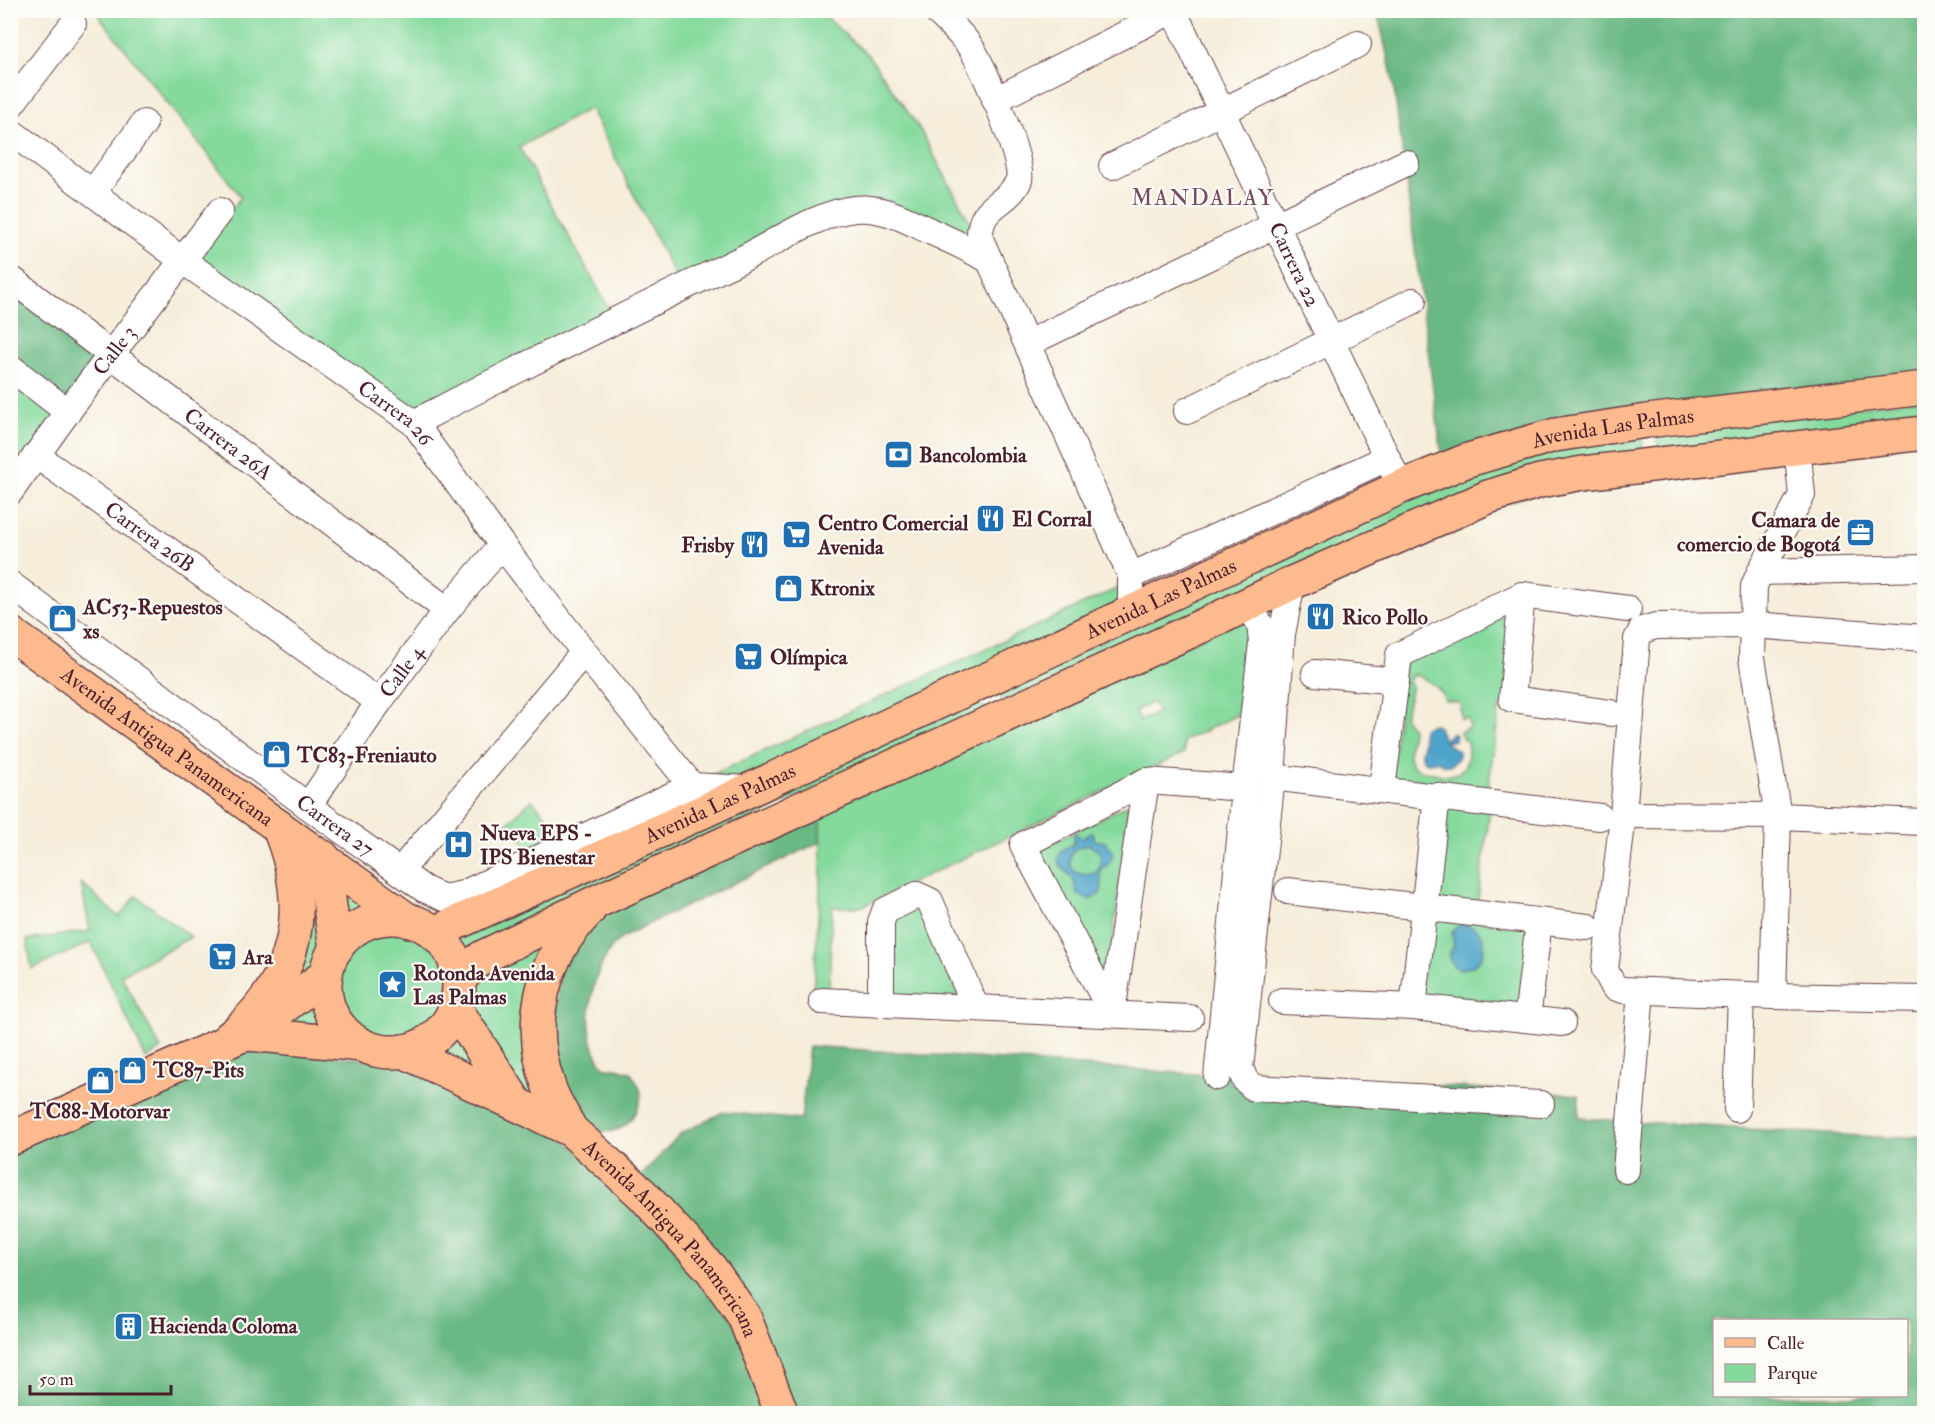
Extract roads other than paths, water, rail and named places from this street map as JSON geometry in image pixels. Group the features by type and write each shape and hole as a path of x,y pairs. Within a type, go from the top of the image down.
{"main road":[{"name":"Avenida Las Palmas","path":"422,927 698,798 749,789 1401,487 1468,460 1555,435 1647,421 1924,388"},
{"path":"1647,421 1651,465"},
{"name":"Avenida Las Palmas","path":"457,995 469,968 483,957 600,900 1005,716 1292,582 1488,497 1540,481 1583,473 1924,433"},
{"name":"Avenida Antigua Panamericana","path":"10,633 422,927"},
{"path":"980,683 1005,716"},
{"path":"238,1037 264,1003 283,972 292,944 297,908 295,876 291,857 278,826"},
{"path":"323,857 331,962 326,994 334,1019 347,1034 362,1045"},
{"path":"571,1130 553,1097 543,1070 538,1035 540,999 548,972 563,940 600,900"},
{"path":"10,1139 238,1037 331,962 347,936 365,924 389,918 422,927 446,945 453,956 457,995 516,1103"},
{"path":"238,1037 362,1045 381,1051 403,1051 421,1045 437,1034 447,1023 457,995"},
{"name":"Avenida Antigua Panamericana","path":"403,1051 571,1130 642,1194 711,1269 744,1316 782,1413"}],"street":[{"path":"935,10 973,50 1018,158 1020,179 1010,193 988,211 979,226 980,239 1145,605"},
{"path":"995,100 1173,10"},
{"name":"Carrera 22","path":"1173,10 1401,487"},
{"path":"10,106 73,24"},
{"path":"1112,166 1358,44"},
{"path":"93,192 144,123"},
{"name":"Carrera 26","path":"10,130 182,260 414,423 502,545 698,798"},
{"path":"1028,343 1406,163"},
{"path":"414,423 584,335 826,216 855,209 874,209 897,216 956,242 989,260"},
{"name":"Calle 3","path":"10,492 220,211"},
{"name":"Carrera 26A","path":"10,278 447,610"},
{"path":"1187,411 1413,301"},
{"path":"10,367 68,412"},
{"path":"1773,996 1778,816 1752,658 1754,586 1802,495 1797,447"},
{"name":"Carrera 26B","path":"36,455 380,702"},
{"path":"1131,576 1387,458"},
{"name":"Calle 4","path":"308,806 447,610 502,545"},
{"path":"1760,572 1924,568"},
{"path":"1292,582 1282,634 1272,777 1240,1068 1245,1080 1254,1088 1541,1104"},
{"name":"Carrera 27","path":"10,584 308,806 434,895 444,898 453,897 698,798"},
{"path":"1382,789 1399,656 1522,595 1628,609"},
{"path":"1522,595 1512,699 1611,713"},
{"path":"1217,1077 1245,788 1262,643 1260,624 1248,604"},
{"path":"1924,638 1753,625 1656,626 1646,628 1640,633 1611,816 1605,970 1614,987 1623,990 1924,999"},
{"path":"400,871 584,652"},
{"path":"1315,673 1396,681"},
{"path":"1272,777 1611,816 1778,816 1924,822"},
{"path":"1112,1013 1023,845 1146,782 1245,788"},
{"path":"1112,1013 1146,782"},
{"path":"1413,1007 1437,796"},
{"path":"1288,891 1588,927"},
{"path":"881,1004 881,922 885,911 917,895 930,901 976,1008"},
{"path":"1527,1019 1539,922"},
{"path":"1626,1170 1641,991"},
{"path":"1737,1109 1741,995"},
{"path":"822,1001 1190,1018"},
{"path":"1282,1001 1413,1007 1562,1023"}],"water":[{"path":"1433,724 1439,727 1444,740 1451,733 1456,735 1455,740 1445,742 1458,751 1458,758 1451,765 1436,761 1426,762 1422,757 1423,729"},
{"path":"1091,832 1094,834 1094,840 1106,842 1113,853 1111,861 1100,873 1102,886 1100,894 1089,900 1078,895 1073,878 1061,867 1058,859 1062,850 1074,844 1074,834 1082,839","holes":["1088,844 1099,852 1101,863 1098,870 1092,874 1077,872 1071,867 1070,859 1075,849"]},
{"path":"1459,925 1471,926 1479,932 1483,940 1480,958 1474,965 1466,968 1455,967 1450,959 1454,946 1452,932"}],"place":[{"name":"Bancolombia","path":"898,455"},
{"name":"El Corral","path":"991,519"},
{"name":"Camara de comercio de Bogotá","path":"1861,532"},
{"name":"Centro Comercial Avenida","path":"797,535"},
{"name":"Frisby","path":"755,545"},
{"name":"Ktronix","path":"789,588"},
{"name":"Rico Pollo","path":"1321,617"},
{"name":"AC53-Repuestos xs","path":"62,619"},
{"name":"Olímpica","path":"749,657"},
{"name":"TC83-Freniauto","path":"276,755"},
{"name":"Nueva EPS - IPS Bienestar","path":"459,845"},
{"name":"Ara","path":"222,957"},
{"name":"Rotonda Avenida Las Palmas","path":"392,985"},
{"name":"TC87-Pits","path":"132,1070"},
{"name":"TC88-Motorvar","path":"100,1080"},
{"name":"Hacienda Coloma","path":"128,1326"}],"district":[{"name":"MANDALAY","path":"1203,197"}]}
